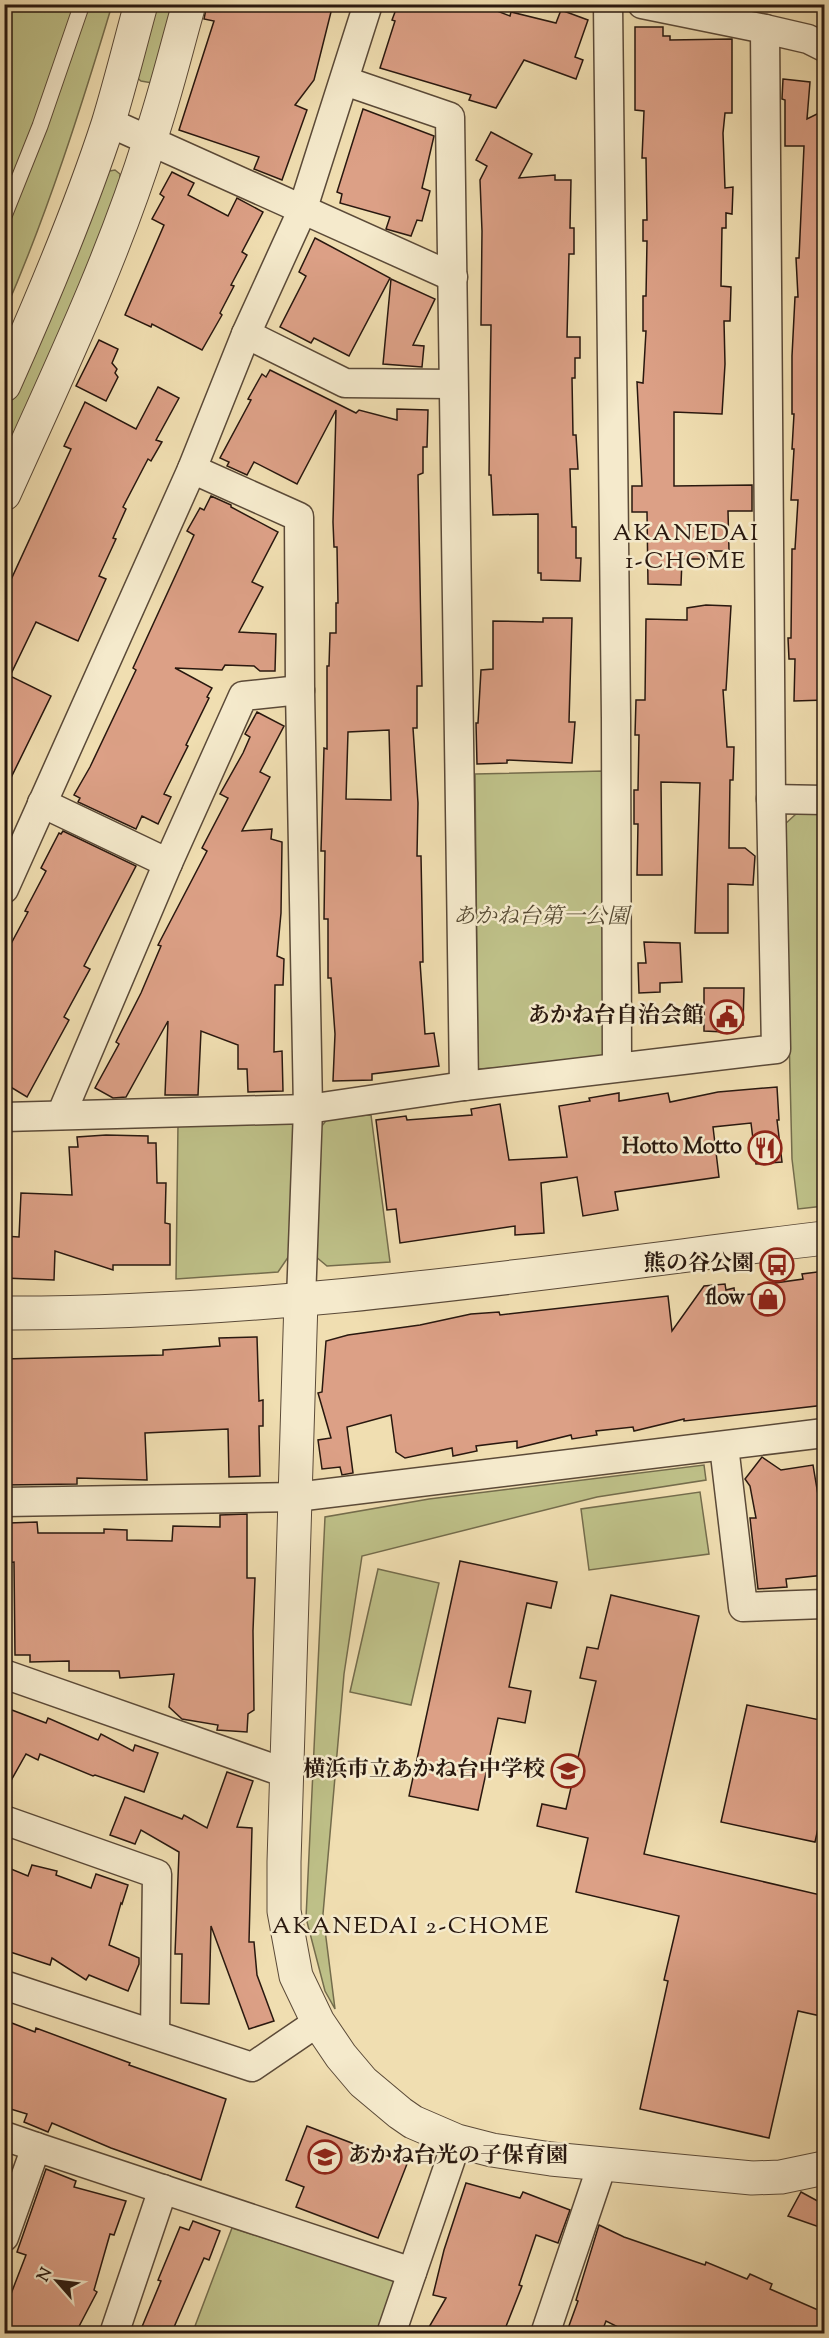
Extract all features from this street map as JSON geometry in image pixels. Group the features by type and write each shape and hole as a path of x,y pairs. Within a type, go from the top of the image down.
{"street":[{"path":"4,385 37,312 108,122 141,4"},
{"path":"4,494 81,323 150,141 189,4"},
{"path":"4,889 192,469 246,334 302,211 368,4"},
{"path":"608,4 616,718 617,1067"},
{"path":"642,4 808,39 825,47"},
{"path":"4,1117 308,1109 464,1086 776,1049 771,799 765,29"},
{"path":"345,81 450,117 464,1086"},
{"path":"108,122 453,277"},
{"path":"246,334 345,383 453,384"},
{"path":"192,469 299,517 308,1109 286,1773 284,1911 296,1976 318,2022 340,2056 363,2082 413,2122 457,2142 551,2159 753,2178 781,2177 824,2169"},
{"path":"61,1115 168,863 243,696 300,690"},
{"path":"771,799 825,800"},
{"path":"42,803 168,863"},
{"path":"4,1313 53,1313 301,1300 825,1238"},
{"path":"4,1502 296,1497 825,1433"},
{"path":"724,1446 743,1607 825,1604"},
{"path":"4,1674 286,1773"},
{"path":"4,1820 157,1874 154,2034"},
{"path":"4,1984 252,2067 318,2022"},
{"path":"4,2136 411,2272"},
{"path":"391,2334 457,2142"},
{"path":"4,2237 36,2147"},
{"path":"545,2334 603,2165"},
{"path":"114,2334 163,2190"}],"lane":[{"path":"4,216 40,126 82,4"}],"green space":[{"path":"4,5 112,5 63,160 36,236 5,311"},
{"path":"155,5 175,5 152,83 141,81 135,76"},
{"path":"115,170 120,174 120,183 81,290 5,455 5,409 104,172"},
{"name":"あかね台第一公園","path":"604,771 607,1061 478,1069 475,774"},
{"path":"796,814 824,814 824,1206 798,1209 792,1159 784,825"},
{"path":"371,1115 390,1262 327,1266 315,1256 321,1127 329,1117"},
{"path":"285,1120 298,1127 291,1253 278,1272 176,1279 178,1124"},
{"path":"704,1465 706,1480 597,1497 362,1556 344,1674 323,1914 335,2009 325,1991 306,1918 325,1517 429,1499"},
{"path":"700,1492 709,1554 589,1570 581,1509"},
{"path":"378,1569 439,1583 411,1705 350,1692"},
{"path":"232,2228 396,2280 377,2333 192,2334"}],"building":[{"path":"207,4 333,4 314,80 295,105 307,110 282,180 254,169 259,157 179,130 214,21 204,19"},
{"path":"398,4 479,4 510,16 511,12 556,23 561,10 588,20 575,57 583,60 576,79 524,60 496,108 469,100 471,95 380,68"},
{"path":"635,27 663,27 663,36 670,36 670,40 732,39 732,113 725,113 723,133 725,188 733,187 732,214 726,213 726,228 722,228 721,286 731,287 730,321 724,321 725,364 722,414 674,412 674,486 752,485 752,511 728,511 729,551 713,551 713,559 682,559 681,585 648,584 647,512 632,512 632,486 642,486 637,382 643,383 646,331 643,331 643,296 646,296 647,241 643,241 643,220 647,220 646,158 642,158 644,111 635,110"},
{"path":"783,79 810,82 807,119 825,110 825,287 821,287 819,338 825,338 825,700 794,701 795,659 789,659 792,549 795,549 798,500 791,500 794,449 792,449 794,414 792,414 792,356 795,297 798,297 796,258 799,258 804,146 785,146"},
{"path":"363,109 434,136 422,188 430,191 422,221 417,220 411,236 386,229 390,217 340,203 342,194 337,192"},
{"path":"491,132 532,154 519,178 555,175 555,180 571,180 570,228 574,228 574,254 569,254 567,337 580,337 580,358 575,358 575,378 572,378 573,435 576,435 578,469 570,469 572,527 576,527 576,558 581,558 580,581 541,580 541,573 538,573 538,514 493,515 491,475 489,475 491,325 481,325 480,180 487,166 476,160"},
{"path":"172,172 194,183 188,195 228,216 237,198 263,212 242,252 247,255 231,285 234,286 220,313 222,315 202,350 152,324 151,327 125,315 164,225 152,219 164,197 160,194"},
{"path":"315,238 390,278 349,356 314,338 311,343 280,327 306,276 299,272"},
{"path":"391,279 435,299 413,345 424,346 422,367 383,364"},
{"path":"99,340 118,349 112,363 117,369 115,373 118,377 106,401 76,386"},
{"path":"270,370 356,413 359,410 397,420 397,409 428,410 427,447 423,447 423,473 418,475 422,686 417,686 417,728 413,728 418,803 417,856 421,856 423,962 420,962 425,1034 434,1033 439,1066 372,1074 372,1080 333,1081 335,1034 331,978 328,978 328,919 324,919 325,851 321,851 324,748 327,749 327,666 329,666 330,633 336,633 336,603 338,603 337,547 334,547 333,522 336,410 297,484 254,462 247,475 227,466 229,462 220,458 262,374 266,377","holes":["389,730 391,800 346,799 348,732"]},
{"path":"158,387 179,398 156,440 162,442 151,461 148,459 123,507 126,509 113,538 116,539 99,576 106,579 78,641 36,622 10,676 51,696 4,792 4,595 71,449 64,446 85,402 136,429"},
{"path":"211,496 278,532 252,582 263,587 239,632 276,634 275,671 260,671 254,666 225,665 222,670 175,668 212,688 186,745 188,746 164,794 171,797 158,824 142,816 136,829 78,802 80,798 74,795 90,767 136,670 133,668 194,535 187,531 200,508 204,510"},
{"path":"706,605 731,606 726,690 723,690 727,747 734,747 733,780 730,780 729,848 745,848 755,856 753,885 728,884 728,933 695,933 700,783 661,782 662,875 637,875 638,824 634,824 634,790 638,790 639,735 635,735 636,700 645,700 646,619 687,620 687,608"},
{"path":"543,618 572,618 569,722 575,722 572,763 507,760 507,763 477,764 476,723 478,723 481,670 493,669 493,621 543,622"},
{"path":"257,712 284,726 260,772 270,777 242,831 272,829 271,839 282,842 281,913 277,956 284,959 283,985 275,985 274,1052 282,1051 283,1091 248,1092 247,1069 238,1069 238,1045 201,1031 198,1095 165,1095 168,1021 126,1097 113,1098 95,1088 119,1044 116,1042 141,993 161,946 158,945 207,851 202,848 228,798 220,794 243,753 250,737 245,734"},
{"path":"63,831 136,866 84,966 90,969 64,1017 69,1020 27,1097 4,1083 4,969 10,958 5,955 28,912 25,911 46,871 41,868 59,833"},
{"path":"644,942 680,943 682,982 660,983 660,992 639,993 638,963 646,963"},
{"path":"704,988 744,988 743,1025 724,1025 724,1032 704,1031"},
{"path":"777,1087 779,1120 777,1120 782,1162 756,1164 751,1123 713,1127 719,1177 615,1192 618,1210 583,1216 577,1177 541,1183 544,1233 515,1235 515,1226 400,1243 396,1209 387,1210 376,1120 406,1116 407,1120 472,1115 471,1109 500,1104 509,1160 567,1157 559,1106 619,1093 619,1101 668,1093 670,1102 718,1092"},
{"path":"148,1136 148,1143 156,1143 157,1183 166,1183 165,1223 170,1224 170,1265 113,1265 113,1270 55,1251 54,1280 4,1278 4,1236 19,1237 21,1193 72,1195 69,1147 78,1147 77,1137"},
{"path":"825,1271 825,1311 819,1312 825,1353 825,1405 684,1421 684,1419 634,1431 633,1427 596,1431 597,1435 572,1439 571,1435 517,1448 517,1441 476,1446 477,1451 453,1456 452,1448 405,1458 396,1452 391,1415 347,1427 353,1473 342,1475 340,1467 322,1469 318,1440 331,1438 318,1393 322,1392 326,1341 348,1335 420,1325 471,1314 499,1312 500,1315 668,1296 672,1331 704,1286 725,1284 726,1290 734,1288 735,1296 769,1292 768,1284 803,1279 802,1274"},
{"path":"257,1337 259,1401 263,1400 263,1426 259,1426 260,1476 229,1477 228,1429 145,1433 147,1480 77,1478 77,1484 4,1485 4,1359 163,1355 163,1350 220,1346 219,1338"},
{"path":"762,1457 781,1470 813,1465 819,1501 825,1500 825,1575 786,1579 787,1587 758,1589 750,1518 756,1518 750,1486 745,1479"},
{"path":"247,1514 247,1578 255,1578 254,1710 248,1714 247,1732 217,1730 218,1725 182,1719 169,1707 174,1674 120,1678 119,1671 69,1671 69,1661 30,1662 30,1655 15,1655 14,1562 4,1563 4,1541 9,1541 9,1523 37,1522 38,1533 104,1533 104,1529 127,1530 127,1540 172,1541 173,1526 220,1527 220,1515"},
{"path":"460,1561 557,1582 551,1608 527,1603 509,1687 531,1691 525,1723 498,1718 478,1810 409,1796"},
{"path":"611,1595 699,1616 644,1854 825,1896 825,2017 798,2011 769,2138 640,2109 668,1981 664,1980 679,1916 576,1892 588,1838 537,1826 542,1804 566,1809 596,1681 580,1678 587,1647 598,1649"},
{"path":"747,1705 825,1721 825,1797 815,1842 721,1822"},
{"path":"4,1707 46,1723 48,1718 98,1740 101,1734 133,1751 135,1745 158,1753 144,1792 93,1776 40,1754 38,1760 26,1754 4,1793"},
{"path":"227,1772 253,1781 237,1827 252,1828 249,1942 254,1942 257,1975 274,2021 249,2029 211,1926 209,2004 181,2003 182,1954 175,1954 179,1852 141,1830 135,1844 110,1835 125,1797 182,1819 184,1815 207,1828"},
{"path":"32,1865 57,1871 56,1875 91,1888 96,1874 128,1885 109,1945 139,1958 139,1964 128,1991 89,1975 86,1980 52,1958 50,1965 4,1950 4,1866 28,1876"},
{"path":"4,2020 35,2032 36,2028 130,2063 129,2065 226,2099 201,2180 111,2148 52,2123 48,2132 24,2122 27,2114 4,2107"},
{"path":"307,2126 407,2164 378,2238 296,2207 304,2187 286,2180"},
{"path":"46,2169 76,2181 74,2187 126,2201 114,2235 110,2234 94,2290 97,2292 75,2334 4,2334 4,2312 26,2255 17,2252"},
{"path":"466,2183 520,2198 523,2192 570,2210 558,2243 536,2235 519,2285 522,2286 503,2334 425,2334 446,2298 433,2295 444,2250"},
{"path":"801,2192 825,2205 825,2229 788,2216"},
{"path":"193,2221 220,2231 209,2260 204,2258 171,2334 139,2334 180,2227 189,2230"},
{"path":"599,2225 624,2237 705,2265 706,2262 747,2279 750,2274 772,2284 770,2289 825,2313 825,2334 632,2334 606,2321 601,2334 566,2334 578,2301 576,2300"}],"place":[{"name":"あかね台自治会館","path":"727,1017"},
{"name":"Hotto Motto","path":"765,1148"},
{"name":"熊の谷公園","path":"777,1265"},
{"name":"flow","path":"768,1299"},
{"name":"横浜市立あかね台中学校","path":"568,1771"},
{"name":"あかね台光の子保育園","path":"325,2157"}],"district":[{"name":"AKANEDAI 1-CHOME","path":"686,548"},
{"name":"AKANEDAI 2-CHOME","path":"411,1927"}]}
